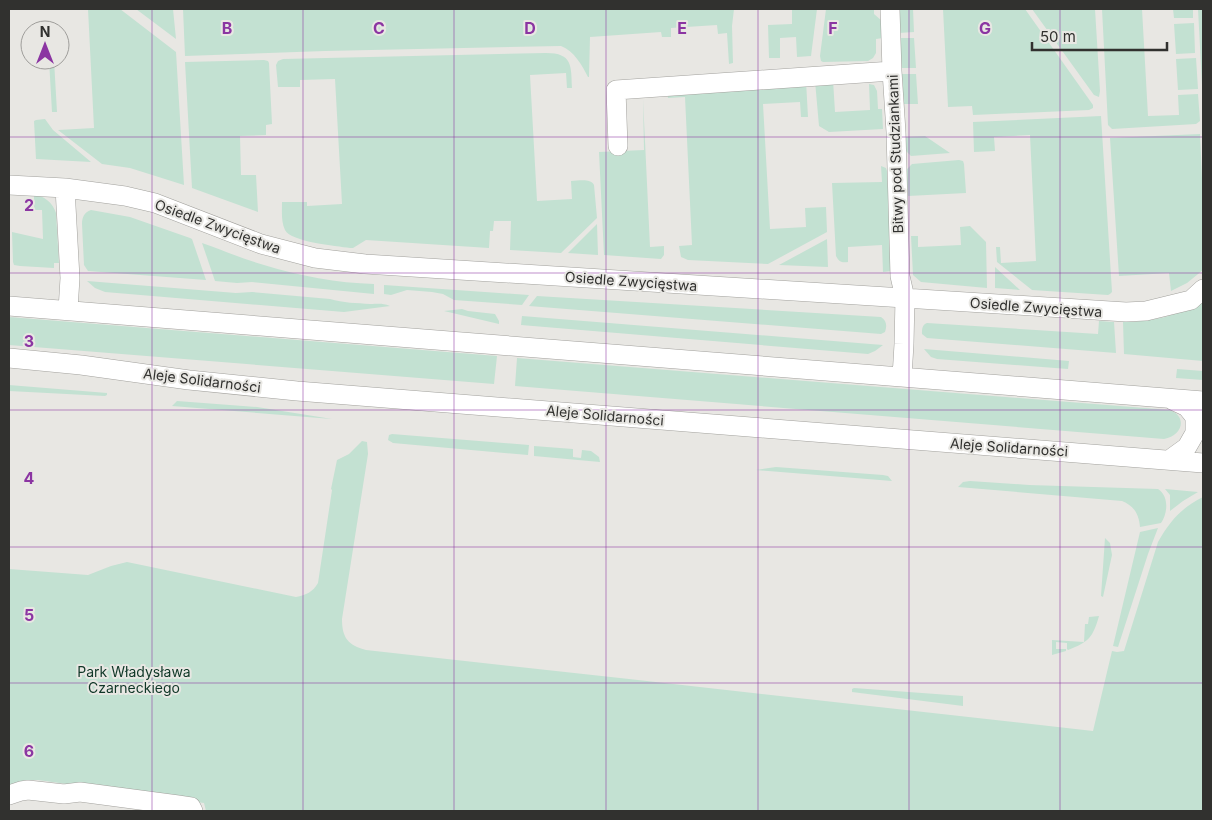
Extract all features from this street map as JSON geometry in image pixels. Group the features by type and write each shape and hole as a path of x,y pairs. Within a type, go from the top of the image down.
{"street":[{"name":"Bitwy pod Studziankami","path":"890,9 900,276 905,298 902,377"},
{"path":"618,146 616,90 892,71"},
{"name":"Osiedle Zwycięstwa","path":"9,184 65,188 124,196 155,203 261,244 315,258 365,264 1133,312 1146,311 1191,300 1203,290"},
{"path":"65,188 70,278 68,310"},
{"path":"9,306 1203,401"},
{"name":"Aleje Solidarności","path":"9,358 297,391 1203,462"},
{"path":"1168,460 1187,447 1195,433 1195,418 1187,407 1170,399"},
{"path":"9,796 28,790 64,794 80,792 191,807 193,811"}],"green space":[{"path":"88,9 120,9 176,52 184,185 130,168 102,164 58,130 94,128"},
{"path":"136,9 173,9 176,39"},
{"path":"183,9 734,9 732,26 733,63 729,64 727,33 718,34 717,25 671,28 671,37 662,37 661,32 590,37 589,77 574,55 561,46 185,56"},
{"path":"792,9 817,9 811,56 797,57 796,37 780,38 780,58 769,58 768,25 792,24"},
{"path":"826,9 874,9 874,14 882,21 883,38 876,39 876,53 873,58 868,61 821,61"},
{"path":"898,9 913,9 914,32 899,33"},
{"path":"943,9 1025,9 1093,105 1093,108 1089,110 973,115 972,106 948,107"},
{"path":"1032,9 1095,9 1099,97 1094,95"},
{"path":"1102,9 1142,9 1148,116 1179,115 1178,95 1198,94 1200,121 1196,124 1112,129 1108,125"},
{"path":"1173,9 1193,9 1193,18 1174,18"},
{"path":"1198,9 1203,9 1203,104"},
{"path":"1194,23 1195,53 1176,54 1174,24"},
{"path":"900,38 914,38 916,68 901,68"},
{"path":"546,53 561,55 569,62 572,88 567,88 566,73 530,75 537,201 572,199 571,181 590,181 594,185 597,218 561,253 510,250 511,221 494,221 493,231 490,231 489,248 366,240 350,248 325,245 296,238 285,230 282,220 282,202 307,202 307,206 342,204 335,79 300,80 300,87 278,87 276,65 278,61 283,59"},
{"path":"1196,58 1198,89 1178,90 1176,59"},
{"path":"264,60 269,63 272,124 266,125 266,135 240,136 241,175 256,175 258,212 192,188 185,62"},
{"path":"50,70 55,70 57,112 52,112"},
{"path":"902,74 916,74 918,104 903,104"},
{"path":"833,80 835,112 870,110 869,84 874,85 877,91 878,109 882,109 883,129 829,132 819,126 815,81"},
{"path":"806,81 808,117 801,117 800,102 763,104 770,229 806,227 805,208 826,207 827,232 768,264 688,260 681,257 679,246 692,245 685,97 668,98 667,92"},
{"path":"643,99 650,247 664,246 664,255 661,259 604,255 599,152 644,150"},
{"path":"1101,116 1112,292 1108,295 1032,290 997,262 996,247 1000,247 1001,263 1036,261 1030,135 994,137 995,151 974,152 973,122"},
{"path":"45,119 53,130 91,162 36,159 34,121"},
{"path":"1200,134 1203,200 1203,270 1187,283 1171,291 1169,273 1119,276 1110,138"},
{"path":"925,136 950,153 911,156 905,150 904,137"},
{"path":"963,161 964,164 966,193 908,196 906,170 912,164"},
{"path":"881,166 886,168 887,171 892,271 883,272 882,245 848,247 848,262 841,262 837,258 832,183 882,182"},
{"path":"34,194 48,201 56,213 59,263 54,263 54,268 20,266 14,265 13,262 12,232 43,239 42,210 34,210"},
{"path":"91,210 130,217 192,239 206,280 88,271 84,265 82,222 85,214"},
{"path":"597,224 598,255 568,253"},
{"path":"970,226 986,242 987,288 921,282 913,275 911,236 918,236 918,247 961,245 960,227"},
{"path":"827,239 828,267 779,265"},
{"path":"202,243 256,263 291,272 332,280 374,284 374,294 252,282 215,281"},
{"path":"995,267 1020,290 995,288"},
{"path":"87,281 236,293 252,292 390,306 344,312 105,292 95,288"},
{"path":"384,285 529,295 522,305 454,300 443,294 407,290 391,295 384,294"},
{"path":"537,296 881,317 885,322 886,328 885,332 881,334 529,306"},
{"path":"1203,301 1203,361 1124,354 1123,322 1144,321 1164,317 1183,311"},
{"path":"462,309 495,314 499,324 444,311"},
{"path":"522,316 883,345 868,354 521,325"},
{"path":"9,317 497,356 494,384 9,345"},
{"path":"1099,321 1114,322 1116,353 927,338 922,334 923,326 927,323 1098,334"},
{"path":"924,349 1069,361 1068,369 937,359 931,357"},
{"path":"517,358 1170,410 1176,413 1181,421 1179,430 1164,439 515,386"},
{"path":"1177,369 1203,371 1203,380 1176,378"},
{"path":"9,385 107,393 107,395 9,391"},
{"path":"177,401 257,407 332,419 172,406"},
{"path":"389,435 529,445 528,455 393,443 388,440"},
{"name":"Park Władysława Czarneckiego","path":"362,441 367,442 368,454 342,619 343,631 347,640 360,648 1093,731 1112,651 1124,651 1158,542 1177,516 1188,506 1203,497 1203,811 206,811 204,803 38,780 25,780 9,786 9,569 88,575 127,562 296,597 309,593 318,583 331,489 337,460 349,454"},
{"path":"534,446 573,449 573,457 581,458 582,450 591,451 599,457 600,462 534,456"},
{"path":"776,467 883,475 888,476 892,481 756,470"},
{"path":"963,482 1158,489 1166,500 1166,510 1161,523 1140,527 1135,511 1130,505 1122,501 958,487"},
{"path":"1165,489 1198,492 1170,511 1170,495"},
{"path":"1158,528 1118,647 1113,646 1140,532"},
{"path":"1105,538 1110,543 1112,555 1103,597 1101,596"},
{"path":"1099,616 1095,629 1084,642 1085,624 1088,624 1089,617"},
{"path":"1052,640 1084,642 1068,650 1067,643 1056,642 1056,649 1066,649 1066,651 1052,655"},
{"path":"854,688 963,696 963,706 852,692"}]}
